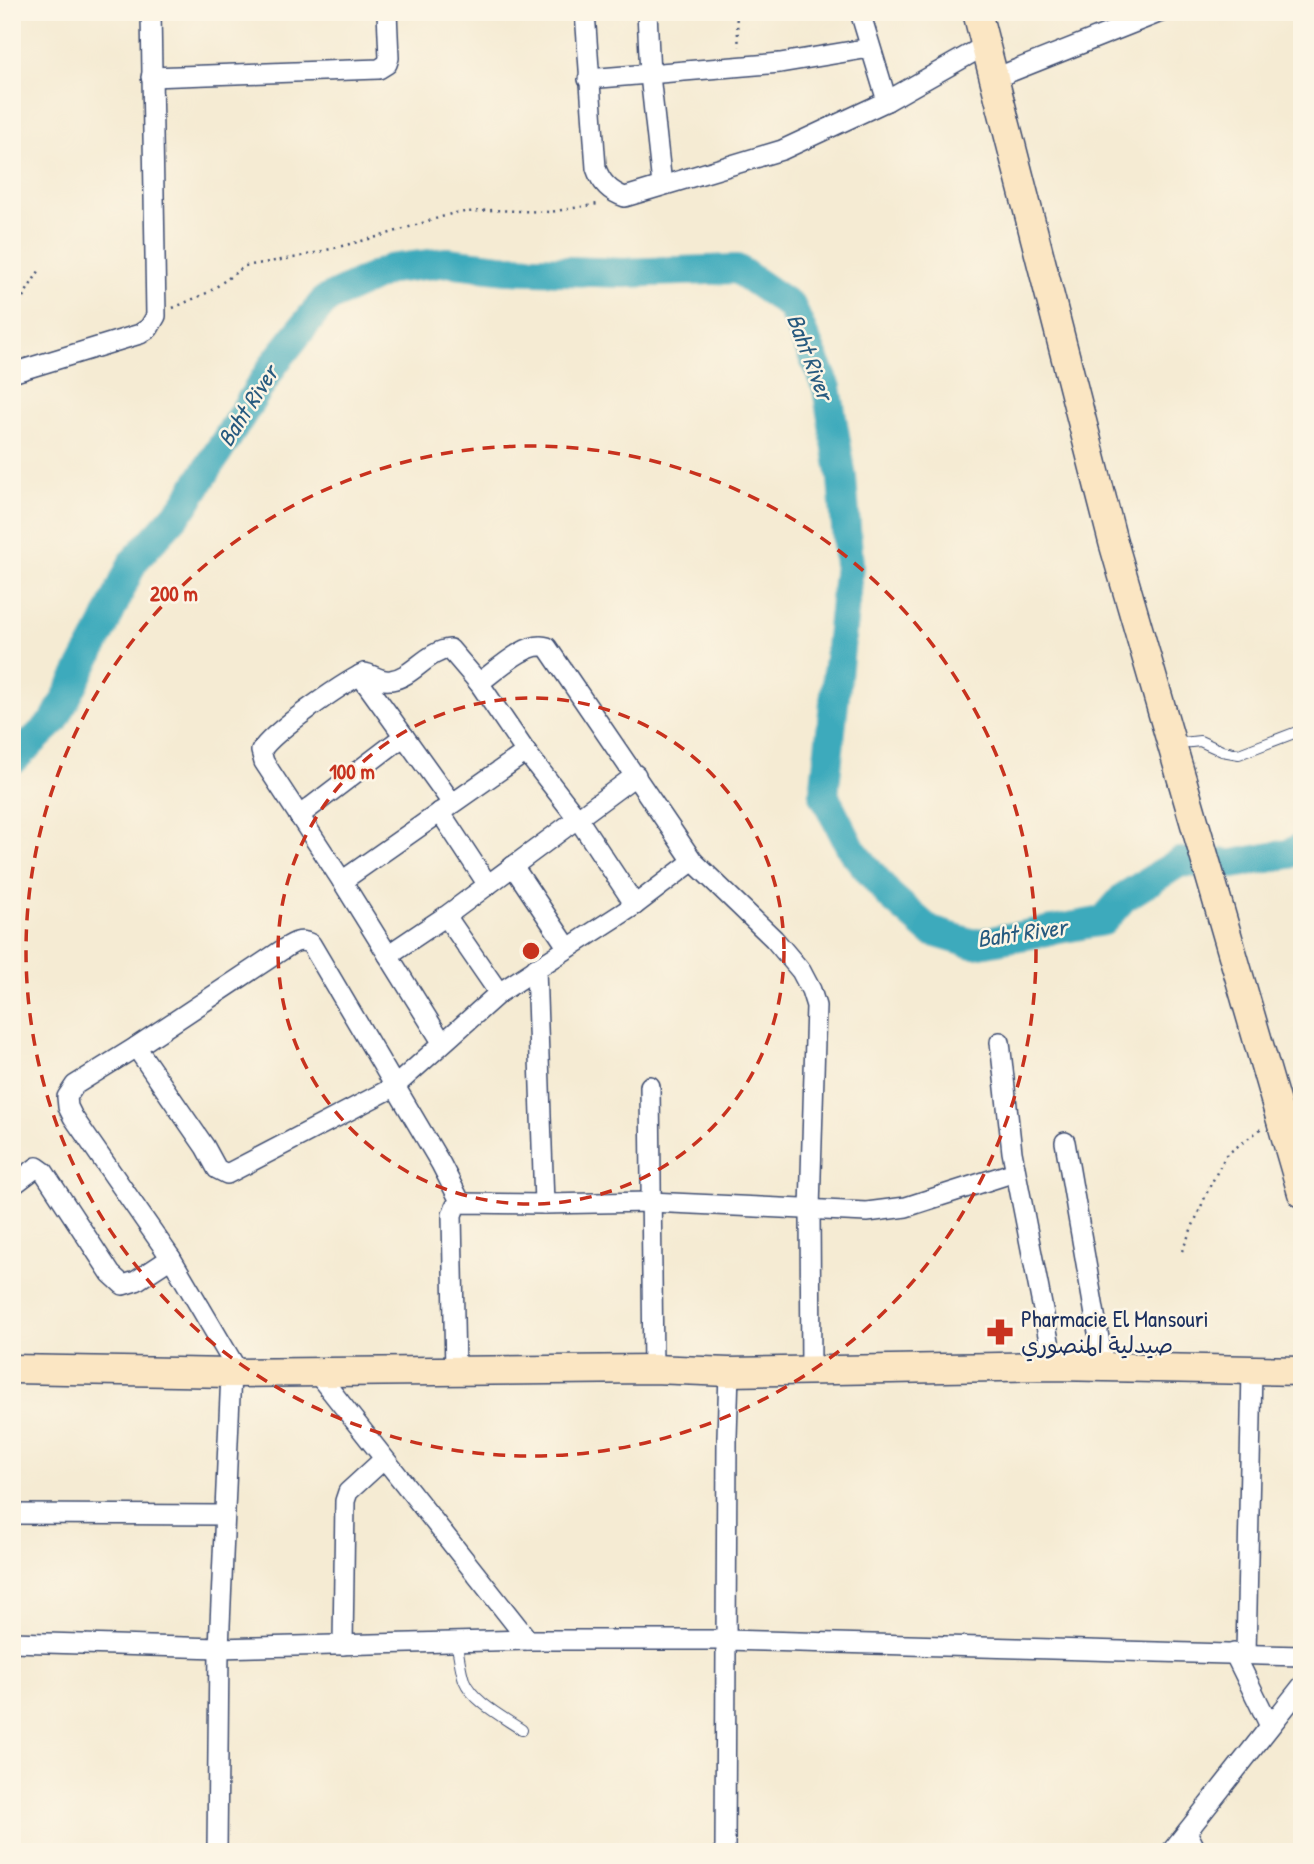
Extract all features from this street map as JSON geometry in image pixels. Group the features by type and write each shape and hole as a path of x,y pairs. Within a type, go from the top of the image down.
{"main road":[{"path":"977,12 1113,542 1302,1193"},
{"path":"12,1369 235,1373 653,1369 729,1372 1055,1366 1302,1371"}],"street":[{"path":"12,373 141,334 149,328 156,316 151,12"},
{"path":"151,77 379,69 387,64 389,58 387,12"},
{"path":"585,12 596,168 608,188 625,197 782,150 887,101 986,45"},
{"path":"647,12 650,75 662,186"},
{"path":"860,12 887,101"},
{"path":"995,79 1161,12"},
{"path":"589,79 780,64 870,48"},
{"path":"479,683 528,647 547,647 693,861 774,939 801,971 811,989 816,1006 810,1209 811,1371"},
{"path":"442,1042 264,762 261,751 277,733 360,675 370,674 386,681 397,679 428,657 450,649 479,683 578,819 635,905"},
{"path":"360,675 404,736 488,885"},
{"path":"299,816 404,736"},
{"path":"342,881 526,751"},
{"path":"388,955 446,916 636,775"},
{"path":"136,1047 205,1147 217,1169 227,1174 394,1087 499,993 635,905 693,861"},
{"path":"513,866 568,947"},
{"path":"446,916 499,993"},
{"path":"217,1852 219,1648 235,1373 171,1258 68,1107 67,1097 75,1085 296,941 304,940 311,944 441,1164 461,1203"},
{"path":"536,968 544,1204"},
{"path":"1000,1042 1015,1172 1055,1366"},
{"path":"650,1086 653,1369"},
{"path":"1065,1142 1104,1367"},
{"path":"12,1186 37,1167 44,1172 111,1274 124,1284 136,1281 171,1258"},
{"path":"455,1371 452,1215 455,1207 461,1203 650,1202 867,1212 906,1207 1015,1172"},
{"path":"1252,1370 1240,1654 1270,1726"},
{"path":"316,1372 528,1640"},
{"path":"725,1852 729,1372"},
{"path":"343,1645 345,1501 348,1492 384,1459"},
{"path":"12,1514 225,1515"},
{"path":"12,1642 219,1648 528,1640 726,1640 1302,1656"},
{"path":"1171,1852 1302,1686"},
{"path":"1187,1832 1197,1852"}],"lane":[{"path":"1173,744 1195,740 1222,751 1239,754 1302,730"},
{"path":"456,1642 464,1680 470,1690 522,1730"}],"path":[{"path":"736,12 741,67"},
{"path":"156,316 209,292 237,271 254,263 299,257 381,236 454,213 494,209 570,211 625,197"},
{"path":"12,315 38,271"},
{"path":"1182,1251 1226,1155 1280,1114"}],"waterway":[{"name":"Baht River","path":"12,761 54,721 104,626 133,562 184,506 276,361 325,300 390,269 447,262 508,269 623,273 737,269 791,306 827,388 842,478 849,565 824,795 852,850 889,895 930,931 974,944 1103,921 1124,897 1180,862 1233,864 1289,854 1302,847"}],"place":[{"name":"Pharmacie El Mansouri صيدلية المنصوري","path":"1000,1332"}]}
